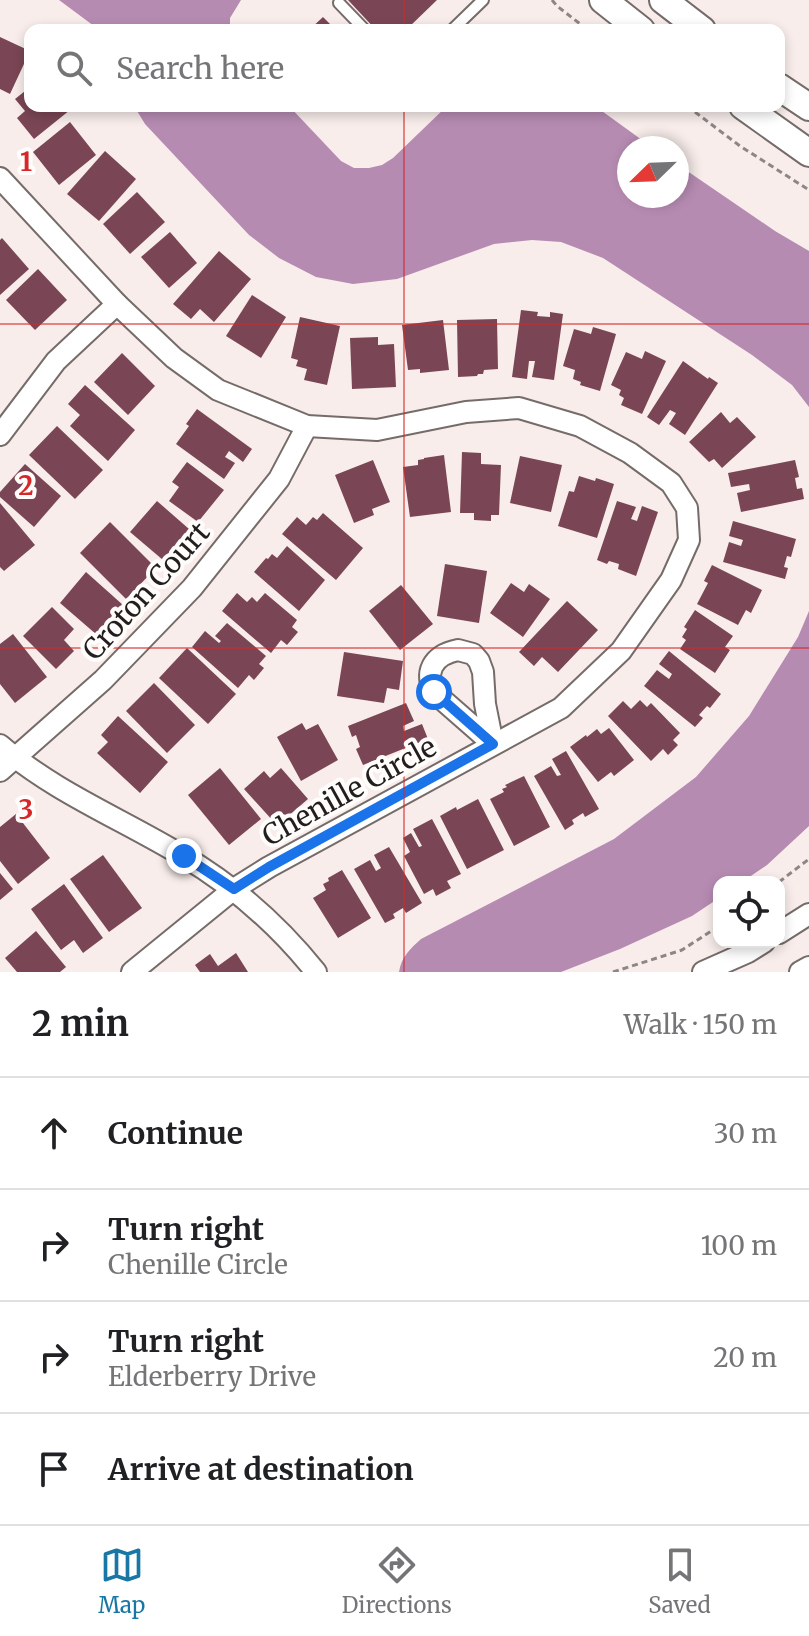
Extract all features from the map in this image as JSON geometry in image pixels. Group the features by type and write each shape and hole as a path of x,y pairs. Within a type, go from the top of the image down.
{"street":[{"path":"603,0 633,24"},
{"path":"663,0 694,24"},
{"path":"785,91 809,107"},
{"path":"751,112 809,153"},
{"name":"Chenille Circle","path":"0,178 117,304 174,358 218,390 307,426 377,430 466,412 519,408 580,426 630,453 671,483 687,508 689,540 671,580 621,651 561,708 269,867 234,889 132,972"},
{"path":"0,435 56,361 117,304"},
{"name":"Croton Court","path":"5,758 103,680 192,588 279,479 307,426"},
{"path":"5,758 184,856 234,889 316,972"},
{"path":"785,929 809,914"},
{"path":"703,972 754,948"},
{"path":"800,972 809,967"}],"lane":[{"path":"458,24 483,0"},
{"path":"339,3 359,24"}],"path":[{"path":"552,0 580,24"},
{"path":"695,112 740,146 809,190"},
{"path":"785,877 809,859"},
{"path":"613,972 682,950 713,930"}],"shaded area":[{"path":"59,0 241,0 230,18 230,24 91,24"},
{"path":"138,112 295,112 341,161 354,168 369,168 393,158 441,112 603,112 636,136 617,136 617,208 689,208 689,172 809,251 809,407 792,385 752,355 603,258 561,242 532,240 494,244 397,279 353,284 316,277 279,258 249,235 145,124"},
{"path":"809,611 809,826 767,865 751,876 713,876 713,902 692,916 561,972 399,972 404,957 421,939 614,839 696,777 749,716 798,637"}],"building":[{"path":"348,0 437,0 412,24 370,24"},
{"path":"323,17 330,24 315,24"},
{"path":"0,37 24,48 24,64 10,94 0,89"},
{"path":"24,92 24,110 15,99"},
{"path":"24,112 68,112 34,139 17,118"},
{"path":"70,122 96,155 59,185 33,152"},
{"path":"105,151 136,179 99,221 67,194"},
{"path":"137,192 165,222 130,254 103,224"},
{"path":"170,232 197,263 169,288 141,257"},
{"path":"2,238 29,269 0,295 0,240"},
{"path":"219,251 251,279 214,322 200,309 191,319 173,304"},
{"path":"38,269 67,300 35,330 6,300"},
{"path":"252,295 286,317 261,358 226,336"},
{"path":"521,310 538,312 537,316 550,317 550,312 563,314 554,380 532,377 535,361 529,361 527,379 512,377"},
{"path":"300,317 340,326 327,385 304,380 307,369 296,366 298,360 291,358"},
{"path":"497,319 498,369 484,370 477,376 458,377 457,320"},
{"path":"443,320 449,370 420,373 420,369 408,370 402,325"},
{"path":"593,327 616,334 600,391 580,385 581,382 573,379 575,370 563,366 574,329 591,334"},
{"path":"378,337 378,345 394,344 396,387 352,389 350,338"},
{"path":"645,351 666,361 642,414 621,405 624,398 619,395 621,390 611,385 626,352 642,359"},
{"path":"122,353 155,386 128,415 94,382"},
{"path":"683,361 718,383 685,435 669,424 676,413 670,410 659,425 647,417"},
{"path":"85,385 135,430 108,461 70,426 80,415 68,404"},
{"path":"197,409 252,449 243,462 229,451 225,457 235,463 224,479 176,444"},
{"path":"721,412 730,423 737,417 756,437 722,468 714,459 709,462 689,442"},
{"path":"57,426 103,470 75,499 29,455"},
{"path":"462,452 481,453 481,464 501,465 499,515 491,515 491,521 474,520 474,513 460,513"},
{"path":"444,455 451,512 410,517 403,467 418,465 418,460 424,458"},
{"path":"520,456 562,465 551,512 510,503"},
{"path":"373,460 390,502 372,509 374,515 354,523 335,475"},
{"path":"795,460 799,477 795,478 797,489 802,488 804,499 741,512 737,493 750,490 749,484 731,487 728,473"},
{"path":"187,462 224,490 198,522 169,501 179,487 172,482"},
{"path":"25,464 61,496 34,527 0,497 0,492"},
{"path":"579,476 614,484 597,538 558,526 569,491 574,492"},
{"path":"157,501 189,529 163,560 130,532"},
{"path":"617,501 636,507 631,519 637,521 642,506 658,512 636,576 618,569 619,564 597,560"},
{"path":"0,503 35,545 4,571 0,567"},
{"path":"323,513 363,548 336,580 282,534 297,517 306,525 313,517 317,520"},
{"path":"733,521 796,539 791,557 787,556 785,579 723,562 729,542 741,546 743,540 729,536"},
{"path":"110,522 156,568 126,599 80,553"},
{"path":"287,546 325,580 299,611 254,572 266,558 272,554 277,558"},
{"path":"445,564 487,571 479,623 437,616"},
{"path":"712,565 762,590 751,613 746,610 738,625 697,604 708,583 704,581"},
{"path":"86,572 123,605 97,635 60,603"},
{"path":"511,583 524,592 529,584 550,599 523,637 490,613"},
{"path":"401,585 433,624 400,650 369,611"},
{"path":"237,593 247,602 252,597 257,602 265,593 297,620 292,627 298,632 287,645 281,640 271,653 222,611"},
{"path":"567,601 598,630 558,672 542,657 534,666 519,652"},
{"path":"52,607 74,629 64,640 74,651 56,669 23,636"},
{"path":"695,610 733,636 725,647 730,650 715,673 680,649 686,640 682,637 687,629 684,627"},
{"path":"227,623 266,656 259,664 264,668 254,680 249,675 238,688 192,647 205,631 219,643 221,641 215,636"},
{"path":"13,634 47,677 15,703 0,684 0,644"},
{"path":"187,648 236,694 208,724 159,678"},
{"path":"669,651 721,694 710,708 707,706 699,715 703,718 695,727 644,686 657,670 669,679 672,674 659,664"},
{"path":"344,652 403,661 399,690 387,688 384,703 337,696"},
{"path":"154,683 195,725 167,753 126,711"},
{"path":"640,700 647,707 651,703 680,733 673,740 678,745 668,755 663,749 651,761 608,716 623,701 631,709"},
{"path":"406,703 414,721 403,726 404,731 422,724 428,739 363,765 356,749 360,747 356,735 352,737 348,726"},
{"path":"118,716 168,762 140,793 97,753 108,742 101,735"},
{"path":"302,723 306,730 318,724 338,760 301,781 277,737"},
{"path":"609,728 634,760 614,776 611,772 598,782 570,747 597,729 601,734"},
{"path":"566,751 599,809 585,817 583,813 572,820 574,824 565,830 534,776 551,766 557,776 561,775 552,759"},
{"path":"220,768 261,819 229,845 188,795"},
{"path":"281,768 308,799 287,817 284,814 274,822 244,789 264,771 270,778"},
{"path":"524,776 550,827 514,846 490,799 504,792 502,789 507,787 505,785"},
{"path":"478,799 504,850 467,869 440,816"},
{"path":"16,814 50,858 18,884 0,861 0,827"},
{"path":"432,819 461,874 447,881 451,888 436,896 433,889 424,894 404,856 410,852 403,838 411,833 419,847 422,846 413,829"},
{"path":"389,847 422,903 406,913 403,908 393,914 395,918 385,923 354,869 370,860 376,871 381,868 374,855"},
{"path":"103,855 142,908 109,932 70,879"},
{"path":"342,870 371,918 338,938 313,898 326,890 323,884 329,881 328,878"},
{"path":"0,873 13,889 0,900"},
{"path":"64,884 103,938 83,953 74,940 61,950 31,909"},
{"path":"36,931 66,967 60,972 17,972 5,958"},
{"path":"236,953 248,972 200,972 195,965 210,954 218,966"}],"route":[{"path":"184,856 234,889 493,744 434,692"}]}
